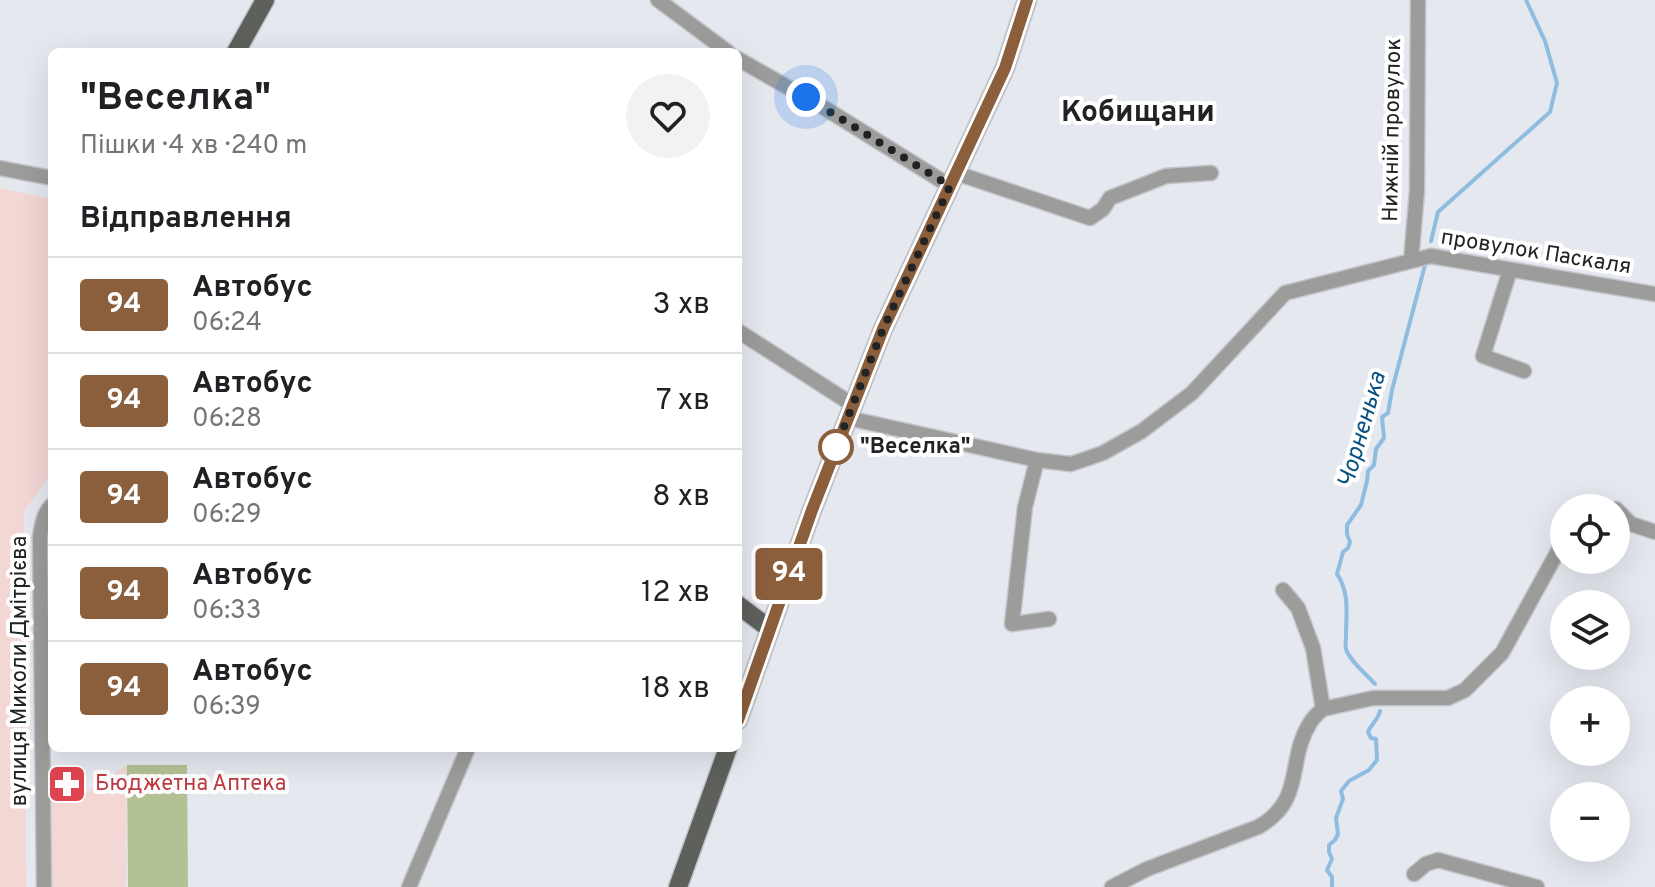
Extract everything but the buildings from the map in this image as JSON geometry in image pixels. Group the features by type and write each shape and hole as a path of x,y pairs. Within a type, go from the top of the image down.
{"main road":[{"path":"238,48 265,0"},
{"path":"742,709 850,411 883,329 1005,68 1027,0"},
{"path":"742,608 770,629"},
{"path":"678,887 727,752"}],"street":[{"path":"658,0 723,48"},
{"name":"Нижній провулок","path":"1411,261 1417,191 1418,0"},
{"path":"742,61 953,180 1090,218 1103,209 1110,198 1166,176 1211,173"},
{"path":"0,168 48,177"},
{"name":"провулок Паскаля","path":"850,411 1037,460 1071,464 1103,453 1142,431 1192,393 1285,293 1431,256 1655,294"},
{"path":"1510,270 1483,356 1524,371"},
{"path":"742,334 850,411"},
{"path":"1037,460 1025,507 1012,624 1049,619"},
{"name":"вулиця Миколи Дмітрієва","path":"44,887 40,537 48,509"},
{"path":"1630,523 1655,532"},
{"path":"1112,887 1147,869 1272,819 1282,809 1291,791 1302,740 1310,722 1323,709 1373,698 1448,698 1465,690 1502,653 1550,566"},
{"path":"1283,590 1298,608 1313,648 1323,709"},
{"path":"409,887 466,752"},
{"path":"1414,874 1426,864 1438,860 1537,887"}],"shaded area":[{"path":"0,188 48,198 48,477 24,512 26,887 0,887"},
{"path":"127,765 126,887 44,887 43,793 85,793"}],"green space":[{"path":"127,765 187,765 188,887 128,887"}],"waterway":[{"name":"Чорненька","path":"1431,241 1438,212 1550,112 1557,83 1545,41 1526,0"},
{"name":"Чорненька","path":"1375,684 1354,663 1346,649 1346,596 1337,574 1343,552 1350,542 1347,525 1361,505 1368,471 1374,465 1376,449 1384,438 1382,417 1388,413 1425,265"},
{"name":"Чорненька","path":"1332,887 1332,877 1327,870 1332,859 1329,845 1338,834 1336,818 1343,799 1341,791 1377,760 1376,739 1371,738 1368,732 1380,711"}],"bus line":[{"name":"94","path":"742,709 812,510 883,329 1005,68 1027,0"}],"place":[{"name":"\"Веселка\"","path":"836,447"},
{"name":"Бюджетна Аптека","path":"67,784"}],"district":[{"name":"Кобищани","path":"1138,113"}],"route":[{"path":"806,97 950,186 883,329 836,447"}]}
